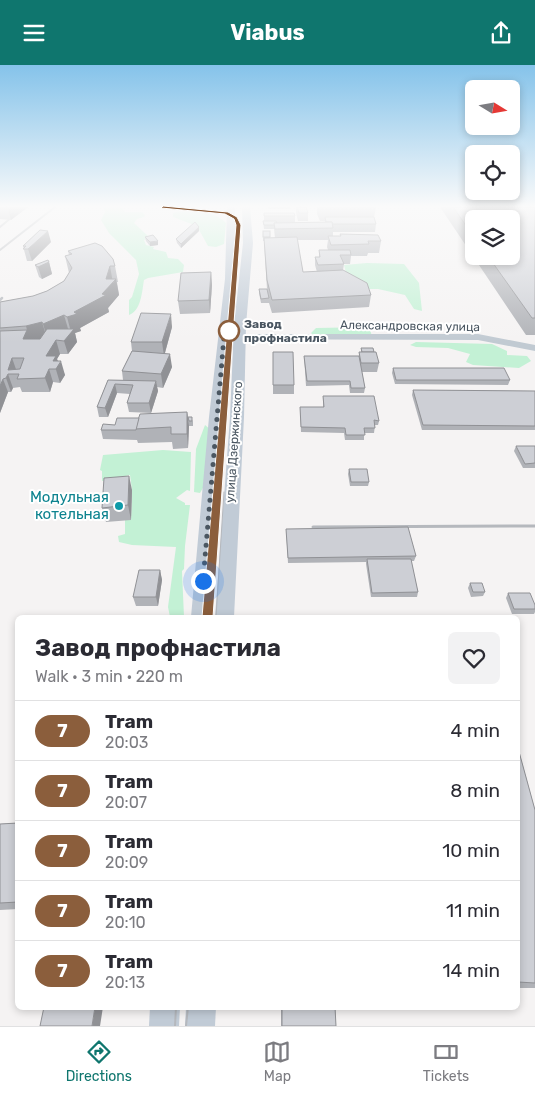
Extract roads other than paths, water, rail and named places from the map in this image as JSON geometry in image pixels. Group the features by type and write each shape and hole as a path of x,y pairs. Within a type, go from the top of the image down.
{"main road":[{"name":"улица Дзержинского","path":"200,615 230,279 230,252"},
{"name":"улица Дзержинского","path":"224,615 247,252"},
{"path":"164,1026 165,1010"},
{"path":"200,1026 201,1010"}],"street":[{"name":"Александровская улица","path":"224,337 478,337 535,347"}],"tram line":[{"path":"207,615 237,252"},
{"name":"7","path":"207,615 229,331 237,252"},
{"path":"216,615 224,492"},
{"path":"175,1026 176,1010"},
{"path":"186,1026 188,1010"}],"railway":[{"path":"313,527 535,526"}],"place":[{"name":"Завод профнастила","path":"229,331"},
{"name":"Модульная котельная","path":"119,506"}]}
